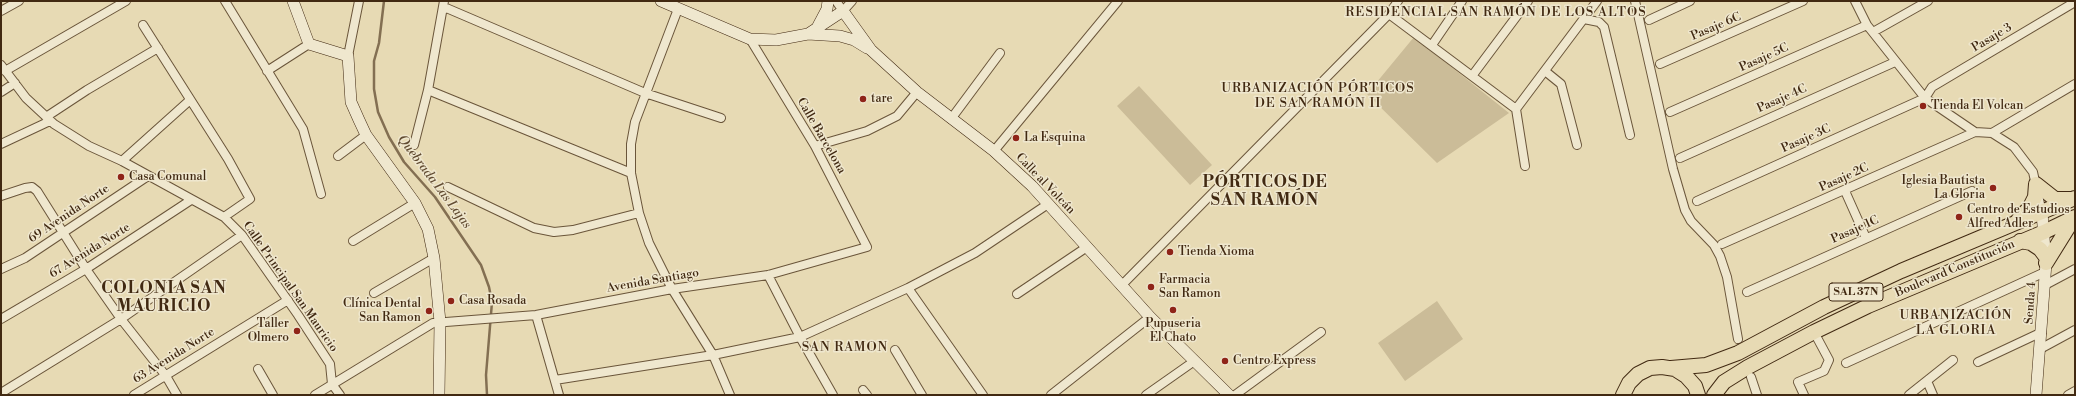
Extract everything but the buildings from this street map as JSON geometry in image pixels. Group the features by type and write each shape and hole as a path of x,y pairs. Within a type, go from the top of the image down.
{"highway":[{"path":"2036,184 2055,199 2074,198"},
{"path":"2012,224 2026,213 2030,207 2035,197 2036,184"},
{"name":"Boulevard Constitución","path":"1671,368 1706,364 1738,354 1824,307 1901,271 2012,224 2042,213 2074,198"},
{"path":"2046,264 2075,217"},
{"name":"Boulevard Constitución","path":"1714,395 1724,382 1748,367 1814,332 1868,306 2044,232 2075,217"},
{"path":"2020,241 2031,243 2040,249 2046,264"},
{"name":"SAL 37N","path":"1623,395 1629,383 1642,372 1654,367 1671,368 1683,373 1690,379 1698,395"}],"main road":[{"path":"293,1 309,44 348,56 351,102 366,135 415,202 428,229 434,258 440,322 439,395"},
{"path":"660,1 750,39 776,40 812,32 845,37 871,50"},
{"path":"812,32 824,14 828,1"},
{"path":"812,32 843,11"},
{"name":"Calle al Volcán","path":"843,11 871,50 917,92 994,151 1032,186 1150,317 1193,362 1229,395"},
{"name":"Senda 4","path":"2035,394 2042,332 2046,264 2042,213"}],"street":[{"path":"1,11 20,1"},
{"path":"3,68 126,1"},
{"path":"225,1 303,129 321,194"},
{"path":"348,56 359,1"},
{"name":"Calle al Volcán","path":"836,1 843,11"},
{"path":"843,11 852,1"},
{"path":"994,151 1118,1"},
{"path":"1121,286 1389,14 1398,1"},
{"path":"1432,45 1462,1"},
{"path":"1472,76 1528,1"},
{"path":"1516,109 1596,1"},
{"path":"1635,1 1672,169 1685,210 1691,221 1714,245 1720,256 1728,277 1738,339"},
{"path":"1649,20 1690,1"},
{"name":"Pasaje 6C","path":"1660,64 1803,1"},
{"path":"1855,1 1867,25 1925,98 1975,132 1992,133 2014,147 2032,172 2042,213"},
{"path":"1873,32 1928,1"},
{"name":"Pasaje 3","path":"1925,98 1932,87 2075,2"},
{"path":"414,145 428,90 444,4 646,93 721,118"},
{"path":"678,9 635,122 632,137 631,173 639,213 649,243 672,289 713,356 730,395"},
{"path":"1389,14 1516,109 1525,166"},
{"path":"1584,19 1599,22 1604,27 1630,135"},
{"path":"143,25 228,159 250,199 224,217"},
{"name":"Pasaje 5C","path":"1670,112 1867,25"},
{"name":"Calle Barcelona","path":"750,39 814,146 867,247"},
{"path":"267,71 309,44"},
{"path":"1,144 48,119 87,90 158,48"},
{"path":"951,119 1000,53"},
{"name":"Pasaje 4C","path":"1680,158 1895,62"},
{"name":"Calle Principal San Mauricio","path":"3,68 26,98 48,119 89,146 122,161 224,217 242,235 288,300 330,364 332,384"},
{"path":"1545,71 1561,84 1577,145"},
{"path":"1,92 15,83"},
{"path":"1992,133 2075,84"},
{"path":"428,90 631,173"},
{"path":"814,146 867,131 898,116 917,92"},
{"name":"Pasaje 3C","path":"1697,201 1925,98"},
{"path":"122,161 190,100"},
{"name":"Pasaje 2C","path":"1722,244 1845,191 1975,132"},
{"path":"338,156 366,135"},
{"name":"69 Avenida Norte","path":"1,268 25,258 148,176"},
{"path":"1,196 32,187 37,191 62,234 86,269 121,319 166,376 177,395"},
{"path":"448,187 534,228 554,232 572,230 639,213"},
{"path":"1845,191 1866,238"},
{"name":"Pasaje 1C","path":"1747,292 1972,191"},
{"name":"67 Avenida Norte","path":"1,319 86,269 191,200"},
{"path":"353,241 415,202"},
{"path":"554,380 713,356 800,337 908,288 975,253 1048,204"},
{"path":"1,392 121,319 242,235"},
{"name":"Avenida Santiago","path":"314,395 433,323 536,314 672,289 768,275 867,247"},
{"path":"1016,294 1086,247"},
{"path":"374,293 434,258"},
{"path":"1846,363 2046,264"},
{"path":"2045,285 2075,269"},
{"path":"768,275 800,337 833,395"},
{"path":"908,288 983,395"},
{"name":"63 Avenida Norte","path":"134,395 288,300"},
{"path":"536,314 559,395"},
{"path":"1051,395 1150,317"},
{"path":"2040,349 2075,330"},
{"path":"1234,395 1321,332"},
{"path":"1804,395 1798,382 1824,370 1829,360 1814,332"},
{"path":"1978,362 2042,332"},
{"path":"895,350 922,395"},
{"path":"1909,395 1953,360"},
{"path":"1146,395 1193,362"},
{"path":"258,369 273,395"},
{"path":"1751,377 1757,395"},
{"path":"1927,381 1933,395"},
{"path":"332,384 340,395"},
{"path":"2068,395 2075,391"}],"shaded area":[{"path":"1414,37 1509,113 1437,163 1367,94"},
{"path":"1139,86 1212,165 1190,185 1117,106"},
{"path":"1437,301 1463,339 1405,381 1378,343"}],"waterway":[{"name":"Quebrada Las Lajas","path":"384,1 379,43 374,61 374,89 378,112 389,137 404,162 435,197 481,265 489,287 492,302 486,375 487,395"}],"tunnel":[{"path":"1738,339 1748,371"}],"place":[{"name":"tare","path":"863,99"},
{"name":"Tienda El Volcan","path":"1923,106"},
{"name":"La Esquina","path":"1016,138"},
{"name":"Casa Comunal","path":"121,177"},
{"name":"Iglesia Bautista La Gloria","path":"1993,188"},
{"name":"Centro de Estudios Alfred Adler","path":"1959,217"},
{"name":"Tienda Xioma","path":"1170,252"},
{"name":"Farmacia San Ramon","path":"1151,287"},
{"name":"Casa Rosada","path":"451,301"},
{"name":"Pupuseria El Chato","path":"1173,310"},
{"name":"Clínica Dental San Ramon","path":"429,311"},
{"name":"Taller Olmero","path":"297,331"},
{"name":"Centro Express","path":"1225,361"}],"district":[{"name":"RESIDENCIAL SAN RAMÓN DE LOS ALTOS","path":"1496,13"},
{"name":"URBANIZACIÓN PÓRTICOS DE SAN RAMÓN II","path":"1318,96"},
{"name":"PÓRTICOS DE SAN RAMÓN","path":"1265,192"},
{"name":"COLONIA SAN MAURICIO","path":"164,298"},
{"name":"URBANIZACIÓN LA GLORIA","path":"1956,324"},
{"name":"SAN RAMON","path":"845,348"}]}
